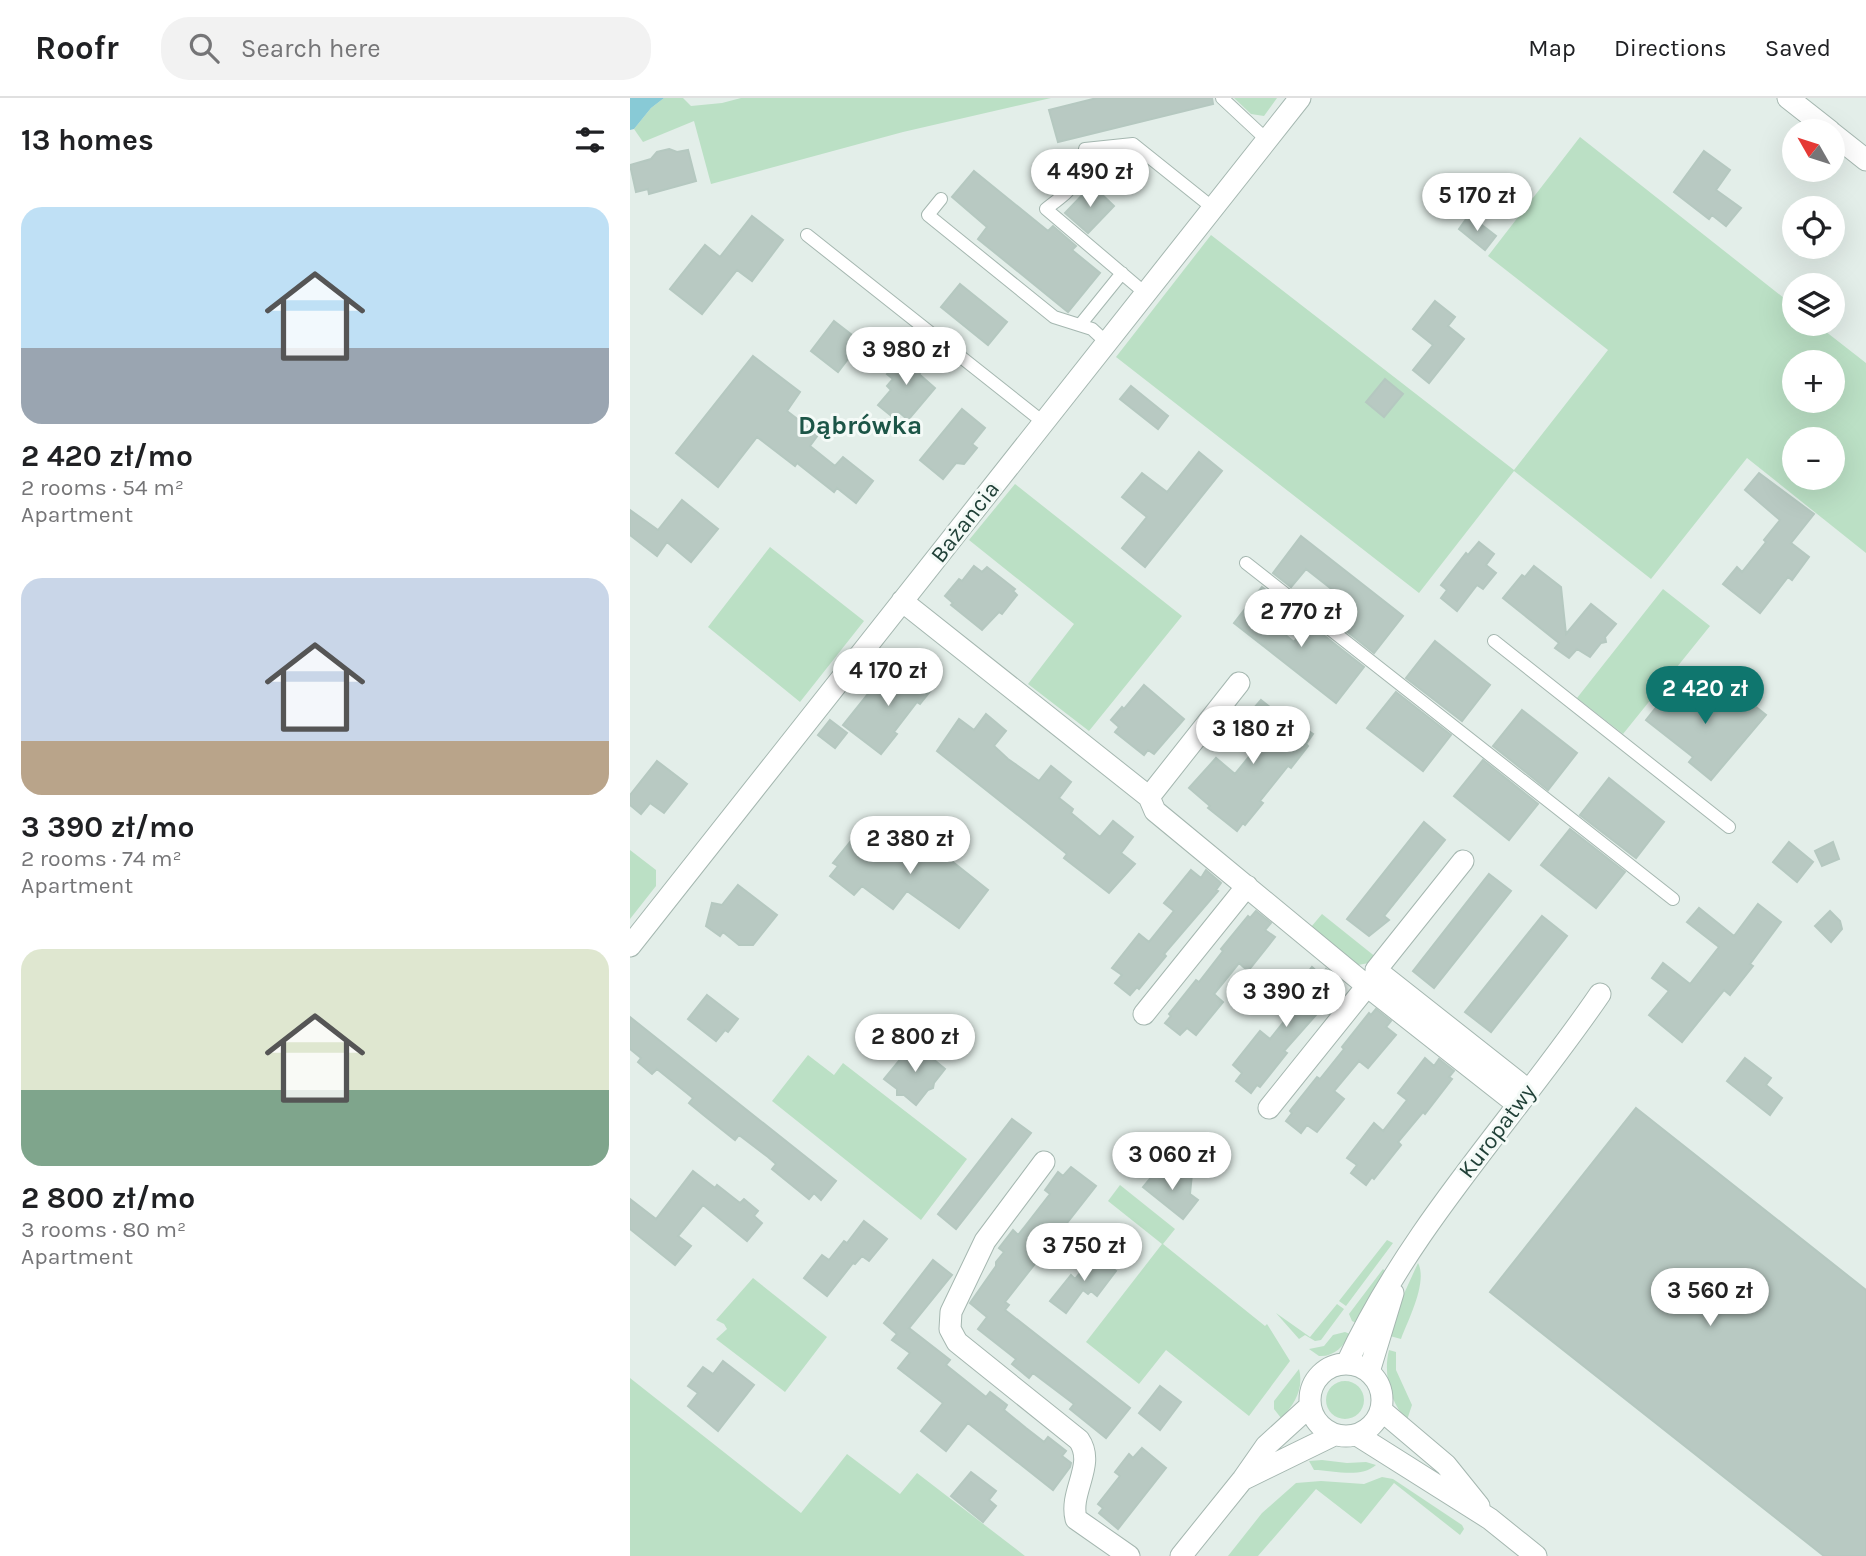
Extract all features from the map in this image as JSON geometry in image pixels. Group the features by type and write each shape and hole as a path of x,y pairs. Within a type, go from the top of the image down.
{"street":[{"name":"Bażancia","path":"630,946 1300,98"},
{"path":"1788,98 1815,119"},
{"path":"1845,143 1866,160"},
{"path":"902,601 1149,797 1155,811 1367,986 1523,1097"},
{"path":"1149,797 1239,683"},
{"path":"1463,861 1376,971 1523,1097"},
{"path":"1144,1014 1247,886"},
{"path":"1269,1108 1367,986"},
{"name":"Kuropatwy","path":"1347,1363 1374,1310 1433,1217 1600,994"},
{"path":"1044,1162 985,1241 951,1312 950,1329 957,1342 1079,1440 1085,1450 1085,1463 1075,1496 1073,1509 1076,1519 1129,1556"},
{"name":"Kuropatwy","path":"1369,1372 1399,1270"},
{"path":"1243,1479 1334,1435 1357,1435 1368,1429 1381,1410 1383,1400 1381,1389 1369,1372 1359,1365 1336,1365 1318,1377 1313,1386 1310,1406 1318,1423 1334,1435"},
{"path":"1181,1556 1266,1446 1310,1406"},
{"path":"1381,1410 1446,1465 1490,1519"},
{"path":"1357,1435 1399,1459 1490,1519 1536,1556"}],"lane":[{"path":"1222,98 1267,140"},
{"path":"1145,293 1046,209 1075,185 1085,149 1133,144 1213,208"},
{"path":"942,199 929,215 1054,317 1092,329 1106,342"},
{"path":"807,234 1043,422"},
{"path":"1080,325 1122,273"},
{"path":"1247,563 1673,899"},
{"path":"1494,641 1729,827"}],"green space":[{"path":"664,98 683,98 691,106 741,98 1051,98 903,132 711,184 694,121 643,142 634,129 651,108"},
{"path":"1234,98 1277,98 1264,116 1251,114"},
{"path":"1580,137 1782,297 1782,336 1831,336 1866,363 1866,553 1787,490 1845,490 1845,427 1782,427 1782,486 1747,458 1651,579 1514,471 1419,593 1116,357 1211,235 1514,470 1608,350 1488,256"},
{"path":"1015,484 1182,616 1089,731 1028,684 1074,624 969,540"},
{"path":"770,547 864,621 800,702 708,627"},
{"path":"1663,589 1710,626 1623,734 1577,698"},
{"path":"630,850 656,870 656,886 630,919"},
{"path":"1322,914 1377,958 1358,965 1311,927"},
{"path":"808,1055 834,1075 843,1063 967,1159 921,1220 772,1101"},
{"path":"1120,1185 1175,1229 1163,1244 1265,1326 1267,1324 1290,1361 1249,1416 1166,1350 1139,1384 1086,1342 1162,1244 1108,1201"},
{"path":"1387,1240 1393,1243 1346,1306 1339,1301"},
{"path":"1418,1263 1421,1280 1412,1312 1401,1339 1390,1336 1402,1298"},
{"path":"1383,1269 1385,1271 1358,1324 1352,1321 1349,1314"},
{"path":"753,1278 827,1337 785,1392 716,1339 727,1329 716,1320"},
{"path":"1337,1304 1344,1309 1321,1340 1315,1341 1305,1335 1299,1339 1276,1313 1310,1337"},
{"path":"1345,1332 1350,1334 1334,1353 1319,1356 1309,1349 1324,1346 1333,1335"},
{"path":"1389,1350 1396,1352 1396,1370 1412,1405 1407,1420 1396,1405 1389,1387"},
{"path":"1299,1369 1297,1396 1281,1418 1274,1409 1274,1401"},
{"path":"630,1378 801,1513 847,1454 900,1494 917,1473 1025,1556 630,1556"},
{"path":"1345,1381 1358,1387 1364,1400 1358,1413 1345,1419 1332,1413 1326,1400 1332,1387"},
{"path":"1309,1461 1376,1465 1362,1472 1346,1473 1314,1470"},
{"path":"1382,1477 1393,1479 1462,1525 1464,1529 1460,1535 1394,1483 1361,1524 1316,1489 1258,1556 1228,1556 1262,1513 1296,1483 1321,1481 1364,1484"}],"water":[{"path":"630,98 664,98 630,130"}],"building":[{"path":"1097,98 1212,98 1213,104 1058,142 1049,110"},
{"path":"669,149 677,152 688,150 696,181 649,194 648,189 636,192 630,165 651,159 657,152"},
{"path":"1704,151 1730,170 1716,190 1741,208 1726,226 1712,215 1709,219 1674,192"},
{"path":"974,171 1048,231 1053,226 1076,246 1072,250 1100,273 1068,312 978,239 987,227 952,197"},
{"path":"1092,185 1114,206 1088,233 1065,213"},
{"path":"1469,215 1496,236 1485,250 1459,229"},
{"path":"752,216 783,240 752,281 737,270 702,314 670,289 705,245 720,257"},
{"path":"960,284 1007,322 988,345 941,307"},
{"path":"1435,301 1455,317 1448,326 1464,339 1429,383 1413,370 1433,345 1413,329"},
{"path":"834,321 861,342 838,372 811,351"},
{"path":"907,350 926,366 919,374 935,388 908,420 899,412 894,418 878,405 891,390 887,386 893,379 887,374"},
{"path":"753,356 800,392 787,411 818,435 810,446 835,466 843,457 873,481 856,503 837,488 834,492 797,463 795,466 757,437 718,487 676,453"},
{"path":"1385,379 1403,394 1384,417 1366,402"},
{"path":"1131,386 1168,416 1158,429 1120,399"},
{"path":"962,409 985,428 972,444 977,448 964,464 956,463 943,479 920,460"},
{"path":"1199,452 1222,471 1145,567 1122,548 1147,517 1122,497 1142,473 1167,492"},
{"path":"1759,473 1814,514 1791,543 1809,557 1792,580 1788,577 1760,613 1723,584 1737,567 1742,572 1780,520 1745,490"},
{"path":"682,500 718,529 691,562 667,542 657,556 630,535 630,510 658,530"},
{"path":"1301,536 1403,616 1374,653 1319,609 1334,591 1306,569 1291,587 1273,573"},
{"path":"1479,542 1494,554 1486,565 1496,573 1483,589 1477,585 1457,611 1441,598 1447,590 1441,585 1466,553 1468,555"},
{"path":"974,566 982,572 987,567 1015,589 1013,591 1017,595 1002,614 999,612 982,630 951,605 953,603 945,596"},
{"path":"1534,566 1561,587 1566,634 1591,604 1616,624 1605,637 1606,642 1601,643 1590,657 1577,649 1569,658 1555,648 1559,643 1503,598 1522,575 1525,577"},
{"path":"1262,587 1280,601 1266,619 1294,642 1308,623 1364,667 1336,703 1234,623"},
{"path":"1435,641 1490,685 1462,721 1406,678"},
{"path":"910,664 936,684 920,704 917,702 881,754 843,725 884,674 896,683"},
{"path":"1694,683 1730,711 1742,696 1766,715 1711,780 1689,762 1693,757 1646,720 1674,685 1685,694"},
{"path":"1144,685 1184,719 1154,754 1148,750 1144,755 1115,732 1119,727 1111,720"},
{"path":"1396,692 1451,735 1423,771 1367,728"},
{"path":"1261,700 1282,717 1285,715 1313,734 1306,744 1308,746 1291,768 1288,766 1260,801 1263,803 1237,831 1208,808 1210,806 1189,788 1216,758 1235,774 1256,748 1234,731"},
{"path":"1522,710 1577,753 1548,790 1493,746"},
{"path":"986,714 1006,731 994,746 1008,759 1039,781 1051,766 1071,782 1059,798 1073,809 1071,813 1100,837 1113,821 1133,837 1121,853 1135,864 1109,893 1064,858 1067,854 937,751 959,719 974,730"},
{"path":"830,720 847,733 835,748 818,735"},
{"path":"1483,760 1538,804 1509,840 1454,796"},
{"path":"657,761 687,784 664,813 650,803 641,814 630,805 630,795"},
{"path":"1609,778 1664,822 1636,858 1580,815"},
{"path":"1424,822 1445,840 1384,916 1389,920 1369,936 1347,919"},
{"path":"905,824 988,890 959,928 907,891 893,909 862,886 854,895 830,876 838,866 833,863 855,836 880,856"},
{"path":"1570,829 1625,872 1596,908 1541,865"},
{"path":"1789,842 1813,862 1797,882 1773,862"},
{"path":"1833,842 1839,859 1822,866 1815,851"},
{"path":"1191,870 1201,878 1206,870 1221,883 1216,890 1218,891 1164,954 1166,956 1139,989 1137,987 1130,995 1115,983 1122,975 1112,968 1139,934 1149,942 1174,911 1164,903"},
{"path":"1489,874 1511,891 1434,988 1413,971"},
{"path":"738,885 777,915 753,945 739,945 723,932 720,936 706,926 712,903 722,905"},
{"path":"1758,904 1781,922 1750,964 1753,966 1730,995 1724,990 1682,1042 1649,1015 1669,991 1652,978 1663,963 1690,984 1719,947 1687,922 1699,908 1734,936"},
{"path":"1256,911 1271,923 1265,930 1275,937 1248,971 1239,963 1214,994 1223,1002 1196,1035 1187,1028 1180,1035 1165,1023 1171,1016 1169,1014 1196,980 1199,982 1248,916 1250,918"},
{"path":"1830,911 1840,921 1842,929 1831,942 1815,926"},
{"path":"1542,916 1567,936 1491,1032 1465,1012"},
{"path":"1312,967 1321,975 1326,969 1341,981 1336,987 1339,989 1284,1051 1287,1053 1260,1087 1257,1085 1251,1093 1236,1081 1242,1073 1233,1065 1260,1031 1270,1039 1294,1009 1285,1001"},
{"path":"707,995 738,1019 728,1032 725,1030 716,1041 688,1019"},
{"path":"1376,1009 1391,1021 1386,1027 1396,1035 1368,1068 1359,1061 1334,1091 1344,1099 1317,1132 1307,1125 1301,1133 1286,1121 1292,1113 1290,1111 1317,1077 1320,1079 1369,1013 1371,1015"},
{"path":"630,1017 836,1181 821,1200 814,1193 809,1199 772,1169 776,1164 768,1157 739,1135 735,1140 689,1103 693,1098 657,1069 652,1074 638,1062 641,1058 630,1049"},
{"path":"913,1043 920,1048 926,1047 927,1054 945,1069 933,1088 928,1090 916,1105 904,1095 897,1095 897,1089 884,1079 903,1056 902,1051"},
{"path":"1425,1058 1434,1066 1439,1059 1454,1071 1449,1077 1452,1079 1425,1114 1423,1112 1398,1142 1401,1145 1374,1179 1372,1177 1366,1185 1351,1173 1357,1165 1347,1158 1374,1123 1383,1131 1407,1100 1398,1093"},
{"path":"1745,1058 1771,1078 1766,1085 1782,1098 1770,1115 1727,1081"},
{"path":"1636,1108 1866,1290 1866,1556 1824,1556 1490,1292"},
{"path":"1012,1119 1031,1133 956,1229 938,1214"},
{"path":"1071,1167 1096,1186 1005,1302 1009,1305 1005,1310 1130,1408 1106,1438 1070,1409 1074,1404 1033,1373 1029,1378 1012,1364 1016,1359 978,1329 987,1317 970,1303 1004,1252 999,1248 1013,1230 1018,1235 1026,1225 1050,1194 1045,1190 1058,1172 1063,1176"},
{"path":"1158,1169 1173,1180 1192,1174 1190,1194 1198,1200 1183,1219 1143,1187"},
{"path":"693,1171 740,1203 744,1199 758,1211 754,1216 762,1223 747,1241 703,1205 678,1236 691,1246 675,1265 630,1229 630,1199 656,1219"},
{"path":"864,1221 887,1239 869,1261 862,1256 853,1263 827,1296 804,1278 822,1255 829,1260"},
{"path":"1095,1254 1116,1271 1097,1296 1091,1291 1088,1294 1083,1290 1066,1313 1050,1301 1071,1275 1075,1279"},
{"path":"933,1260 952,1275 909,1328 950,1360 946,1365 986,1397 990,1392 1007,1405 1004,1410 1044,1442 1048,1437 1066,1451 1062,1456 1071,1463 1070,1467 1053,1490 968,1423 946,1451 921,1431 943,1403 898,1368 910,1353 892,1340 897,1334 884,1323"},
{"path":"723,1361 754,1385 718,1431 688,1406 698,1393 688,1386 703,1367 713,1374"},
{"path":"1160,1386 1181,1402 1160,1430 1139,1413"},
{"path":"1142,1448 1166,1468 1118,1529 1099,1513 1103,1508 1098,1504 1120,1476 1115,1472 1129,1454 1133,1458"},
{"path":"971,1472 996,1491 989,1500 996,1506 983,1522 951,1496"}],"district":[{"name":"Dąbrówka","path":"860,425"}]}
